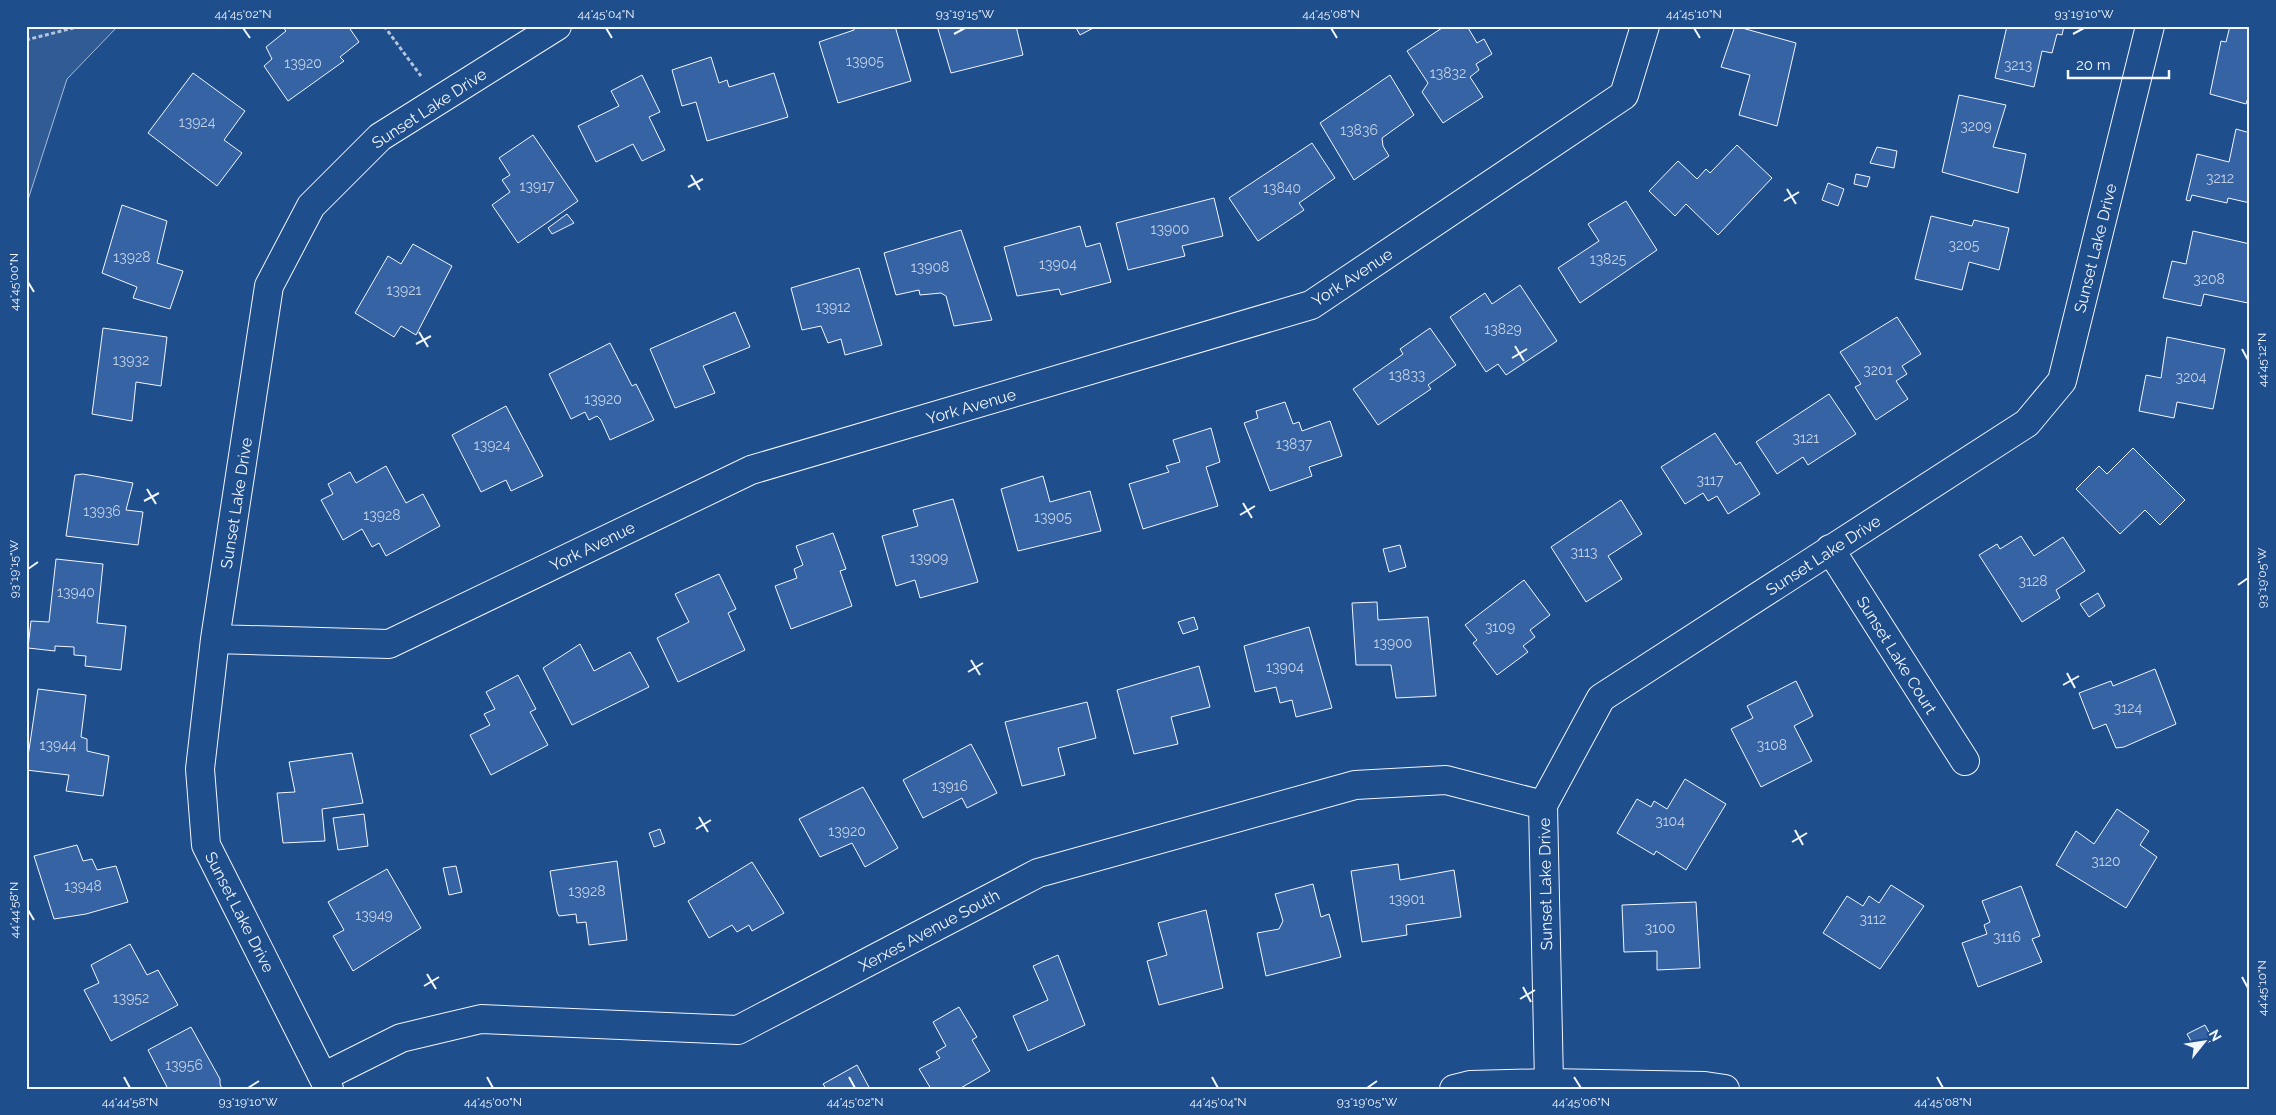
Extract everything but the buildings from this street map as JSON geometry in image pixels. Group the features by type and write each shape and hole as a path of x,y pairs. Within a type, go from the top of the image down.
{"street":[{"name":"Sunset Lake Drive","path":"326,1083 206,845 200,769 215,638 269,286 311,206 380,137 557,26"},
{"name":"York Avenue","path":"215,638 389,644 751,470 1311,305 1624,95 1645,26"},
{"name":"Sunset Lake Drive","path":"1549,1083 1543,805 1601,698 2027,423 2062,381 2150,26"},
{"name":"Sunset Lake Court","path":"1830,549 1965,761"},
{"name":"Xerxes Avenue South","path":"326,1083 401,1038 481,1019 738,1030 1038,872 1355,785 1446,780 1543,805"},
{"path":"1454,1089 1470,1085 1549,1083 1705,1086 1725,1089"}],"path":[{"path":"26,40 81,26"},
{"path":"384,26 439,100"}],"shaded area":[{"path":"26,26 118,26 67,79 26,206"}]}
